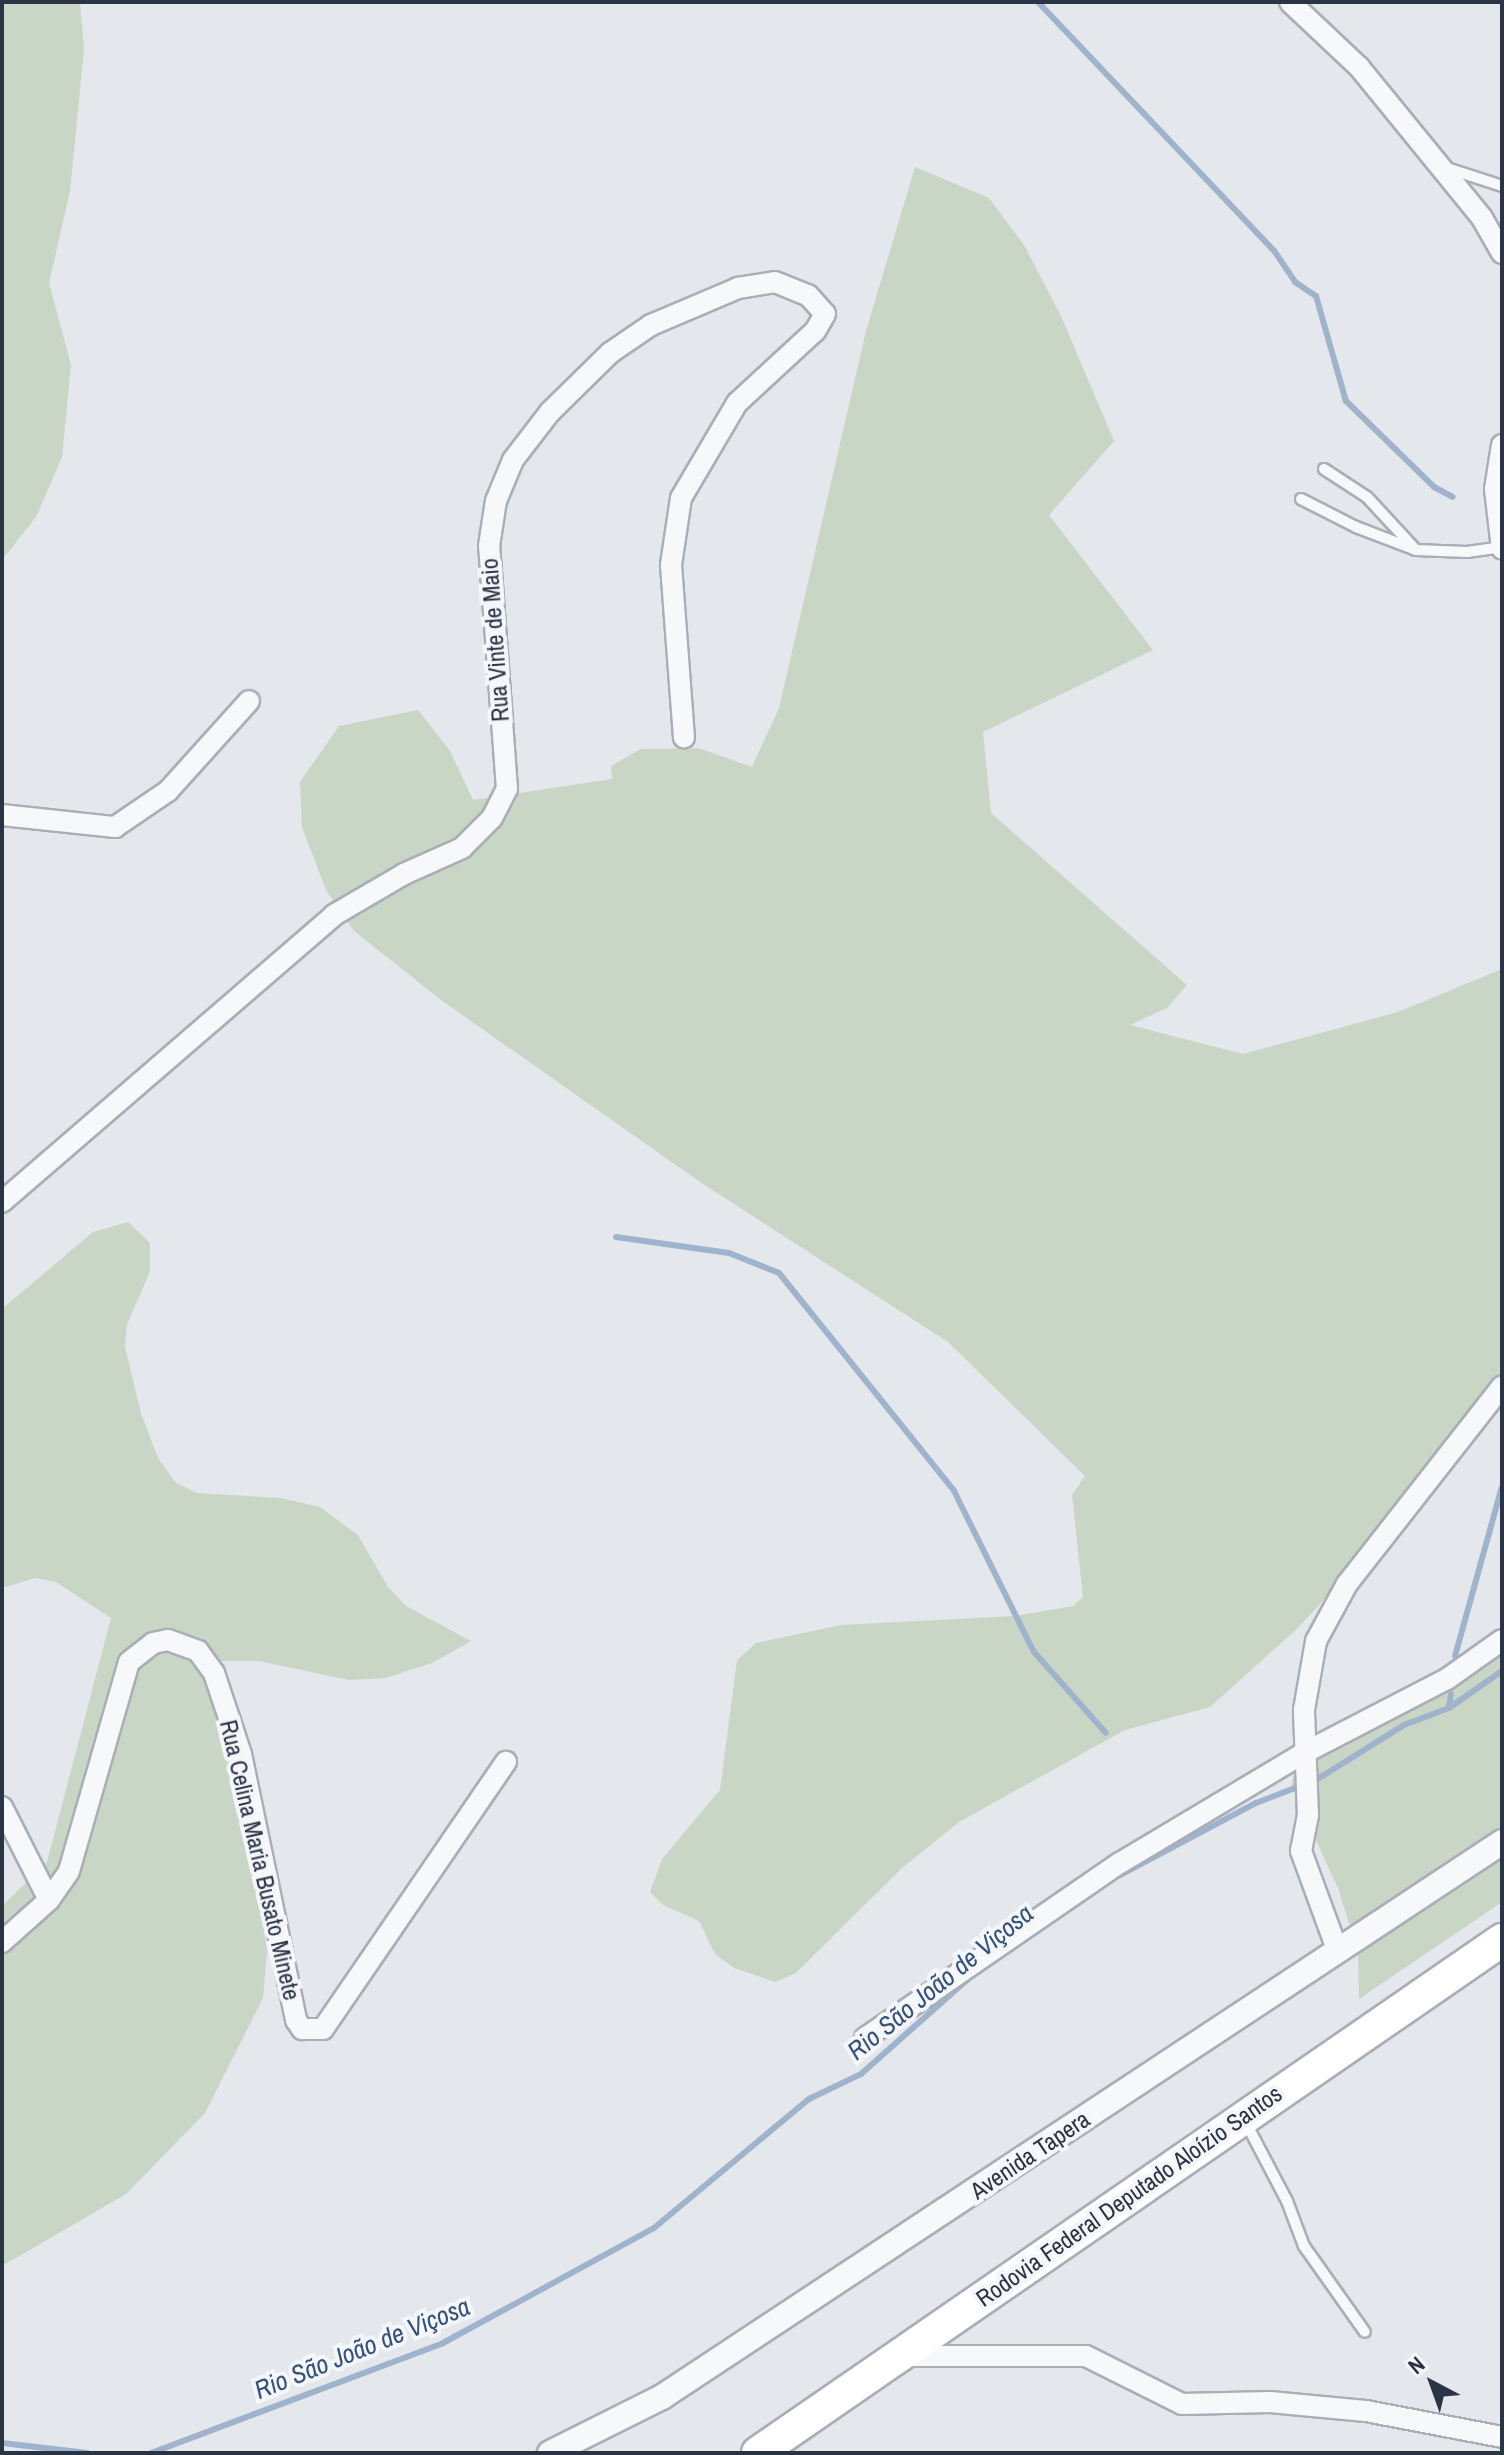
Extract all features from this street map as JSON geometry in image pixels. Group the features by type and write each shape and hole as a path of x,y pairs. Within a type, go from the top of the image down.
{"highway":[{"name":"Rodovia Federal Deputado Aloízio Santos","path":"758,2453 1242,2116 1502,1940"}],"street":[{"path":"1290,2 1359,67 1437,164 1502,253"},
{"name":"Rua Vinte de Maio","path":"2,1202 334,915 404,874 462,848 492,818 507,789 489,546 496,501 513,460 560,402 610,353 651,325 738,288 775,282 808,295 825,314 815,331 737,403 681,498 671,565 684,738"},
{"path":"1501,458 1496,514 1501,548"},
{"path":"2,815 115,827 168,791 249,701"},
{"path":"1338,1952 1301,1851 1309,1798 1304,1777 1307,1679 1328,1612 1502,1386"},
{"name":"Rua Celina Maria Busato Minete","path":"2,1942 49,1900 69,1871 87,1822 129,1662 153,1643 168,1640 198,1651 214,1673 241,1754 296,2020 302,2029 323,2029 506,1762"},
{"path":"865,2038 1053,1906 1304,1753 1447,1679 1502,1640"},
{"path":"2,1807 49,1900"},
{"name":"Avenida Tapera","path":"550,2453 662,2397 1502,1842"},
{"path":"898,2356 1086,2356 1182,2404 1270,2402 1366,2411 1502,2437"}],"lane":[{"path":"1437,164 1502,186"},
{"path":"1324,469 1367,497 1416,550"},
{"path":"1301,499 1416,550 1467,552 1501,548"},
{"path":"1242,2116 1287,2201 1304,2246 1365,2332"}],"green space":[{"path":"2,2 80,2 84,49 70,191 49,283 71,365 62,457 36,517 2,560"},
{"path":"915,167 989,198 1024,245 1061,316 1114,441 1049,515 1153,650 983,732 991,813 1187,985 1167,1008 1130,1025 1243,1054 1398,1012 1502,969 1502,1403 1299,1627 1210,1707 1125,1730 959,1822 902,1868 796,1973 775,1982 734,1968 715,1954 699,1921 663,1905 650,1892 662,1859 720,1790 737,1660 756,1643 841,1625 1014,1616 1073,1606 1083,1597 1072,1495 1085,1476 948,1342 700,1182 441,1000 354,931 326,890 302,827 300,782 339,726 418,710 450,751 473,800 612,779 611,766 641,749 698,748 752,767 779,708 866,331"},
{"path":"128,1222 150,1243 150,1272 127,1324 125,1347 141,1413 158,1458 175,1482 196,1493 281,1498 320,1507 358,1535 388,1587 406,1606 471,1641 432,1663 386,1678 349,1680 259,1661 200,1661 258,1846 255,1865 267,1950 263,1998 205,2113 126,2194 2,2266 2,1906 47,1862 111,1618 56,1582 35,1578 2,1588 2,1309 93,1232"},
{"path":"1502,1654 1502,1902 1359,1999 1358,1952 1338,1888 1291,1786 1297,1761 1453,1669 1484,1669"}],"waterway":[{"path":"1038,2 1275,252 1295,282 1316,296 1346,401 1434,487 1453,497"},
{"path":"616,1237 729,1253 779,1273 954,1491 1034,1652 1106,1733"},
{"path":"1455,1656 1502,1487"},
{"name":"Rio São João de Viçosa","path":"1120,1875 1256,1803 1316,1780 1404,1725 1449,1708 1502,1671"},
{"path":"1449,1708 1451,1694"},
{"name":"Rio São João de Viçosa","path":"151,2453 443,2343 654,2228 809,2099 861,2074 969,1978"},
{"name":"Rio São João de Viçosa","path":"2,2443 87,2453"}]}
